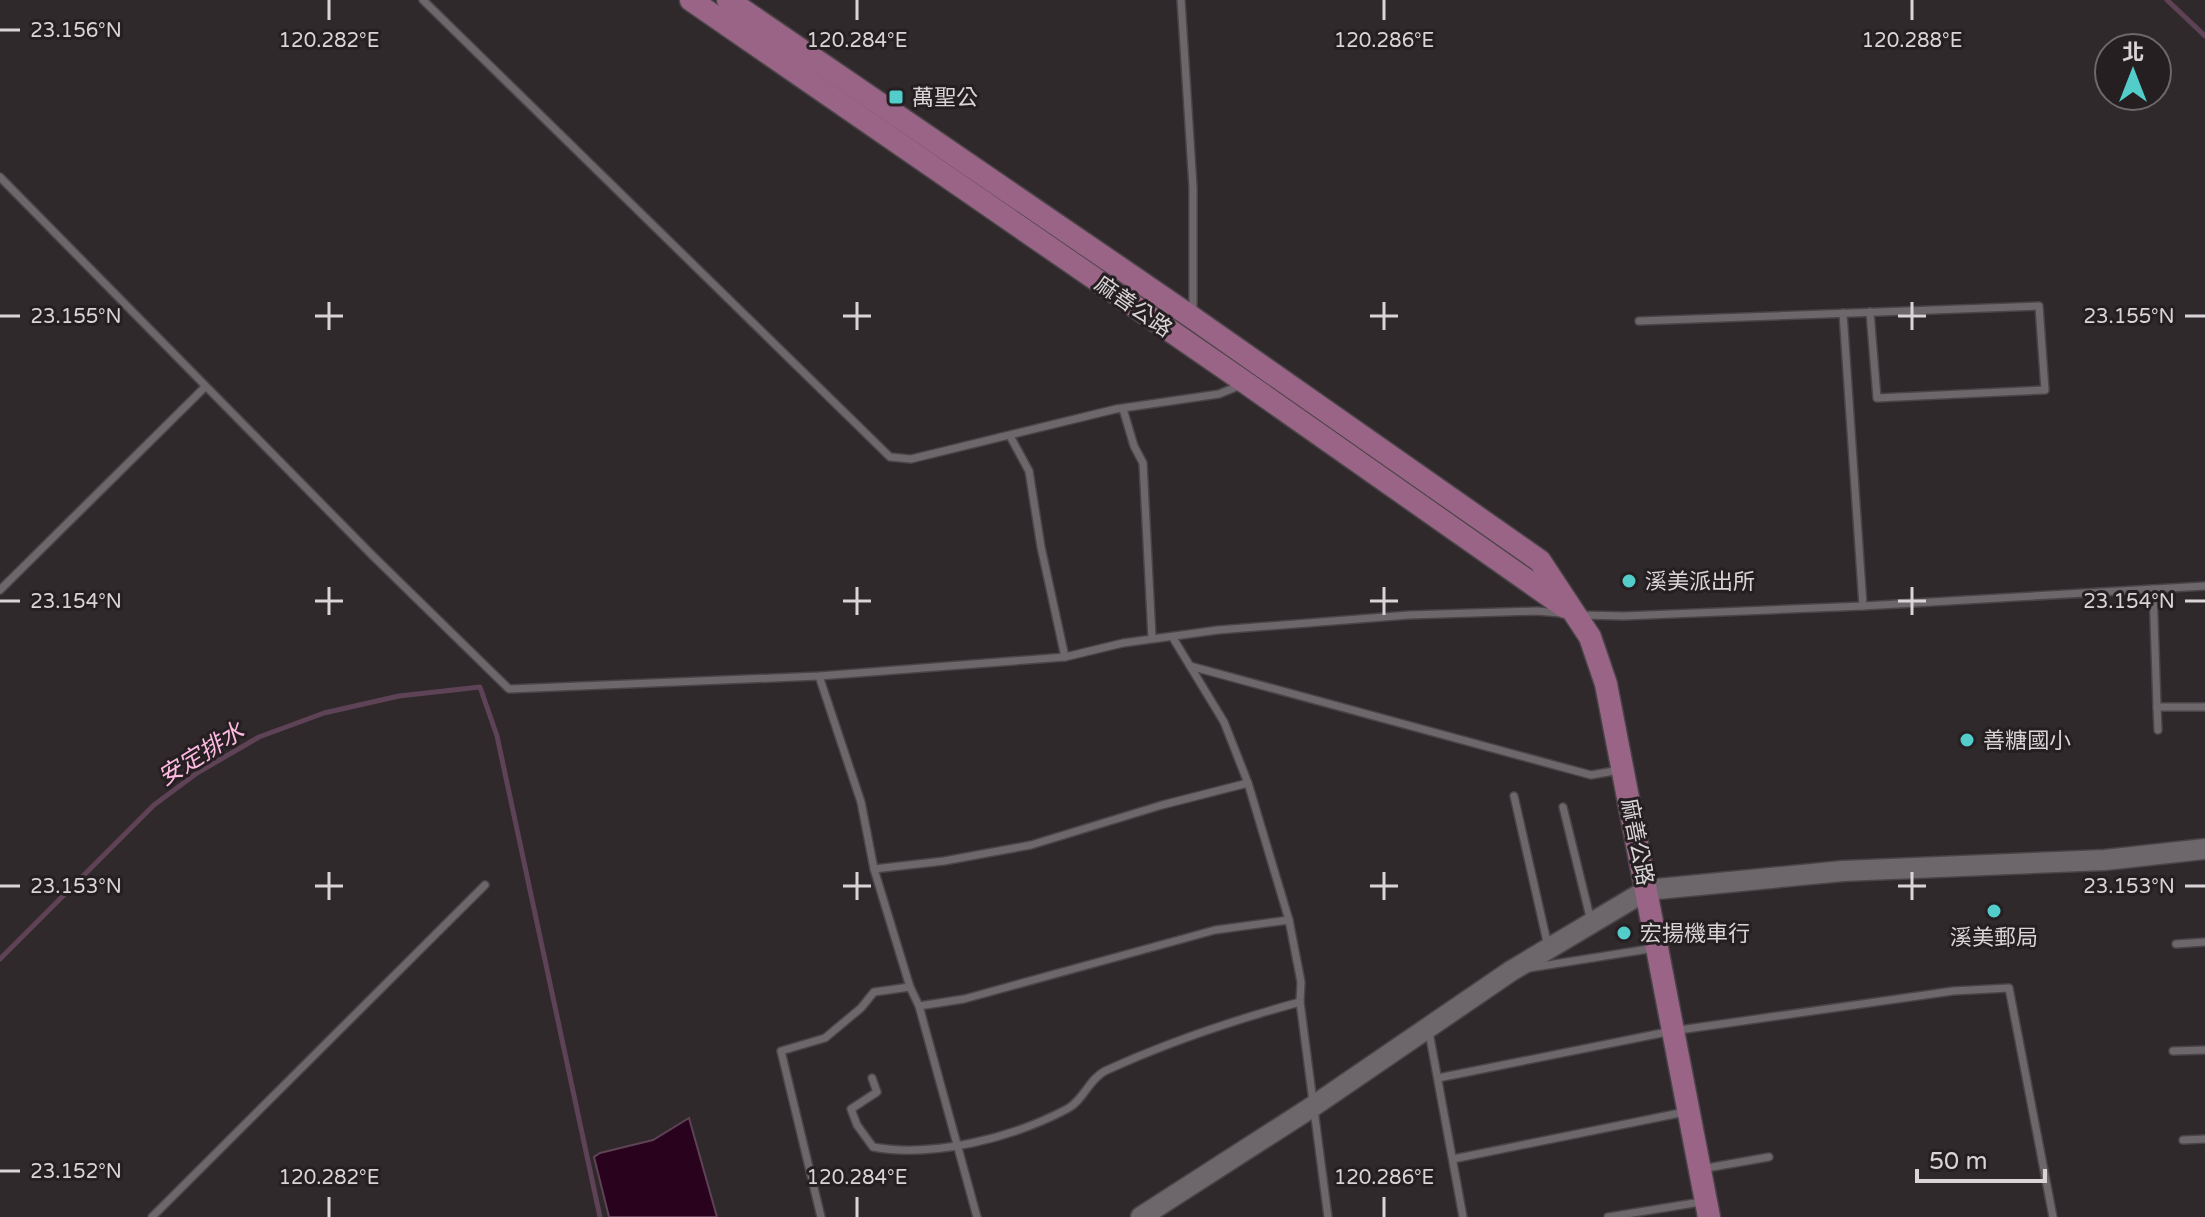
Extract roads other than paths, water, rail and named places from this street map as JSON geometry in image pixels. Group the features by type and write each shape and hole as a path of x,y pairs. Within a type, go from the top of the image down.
{"main road":[{"name":"麻善公路","path":"691,0 1540,561 1590,637 1601,666 1708,1209"},
{"name":"麻善公路","path":"728,0 1193,318 1253,374"}],"street":[{"path":"1141,1217 1312,1107 1511,971 1647,890 1843,871 2105,860 2205,849"}],"lane":[{"path":"423,0 890,457 911,459 1123,409 1219,394 1253,374"},
{"path":"1181,0 1193,187 1193,318"},
{"path":"0,177 205,387 509,689 819,676 1065,657 1152,638 1409,615 1537,611 1624,616 2205,586"},
{"path":"1639,321 1843,313 1870,312 2039,306 2045,390 1877,398 1870,312"},
{"path":"1843,313 1863,606"},
{"path":"0,590 205,387"},
{"path":"1123,409 1134,446 1143,463 1152,638"},
{"path":"1010,436 1029,471 1041,547 1065,657"},
{"path":"2153,589 2158,730"},
{"path":"1173,638 1224,722 1248,783 1289,920 1301,982 1300,1002 1312,1107 1328,1217"},
{"path":"1190,666 1591,775 1623,769"},
{"path":"819,676 861,802 874,869 910,987 919,1006 977,1217"},
{"path":"2157,707 2205,707"},
{"path":"874,869 944,861 1031,845 1162,805 1248,783"},
{"path":"1514,796 1548,948"},
{"path":"1563,807 1592,923"},
{"path":"152,1217 485,885"},
{"path":"919,1006 964,999 1215,930 1289,920"},
{"path":"2176,944 2205,942"},
{"path":"1511,971 1656,948"},
{"path":"821,1217 781,1051 825,1038 861,1008 874,992 910,987"},
{"path":"1438,1078 1672,1031 1953,991 2009,988 2053,1217"},
{"path":"872,1078 877,1092 851,1109 857,1125 873,1147 898,1152 982,1142 1070,1108 1101,1073 1176,1041 1300,1002"},
{"path":"1428,1026 1463,1217"},
{"path":"2173,1051 2205,1050"},
{"path":"1453,1159 1687,1111"},
{"path":"2183,1140 2205,1139"},
{"path":"1699,1169 1769,1157"},
{"path":"1608,1217 1708,1209"}],"waterway":[{"path":"2167,0 2205,36"},
{"name":"安定排水","path":"0,959 154,805 197,773 259,737 324,713 399,696 480,687 497,736 600,1217"}],"place":[{"name":"萬聖公","path":"896,97"},
{"name":"溪美派出所","path":"1629,581"},
{"name":"善糖國小","path":"1967,740"},
{"name":"溪美郵局","path":"1994,911"},
{"name":"宏揚機車行","path":"1624,933"}]}
